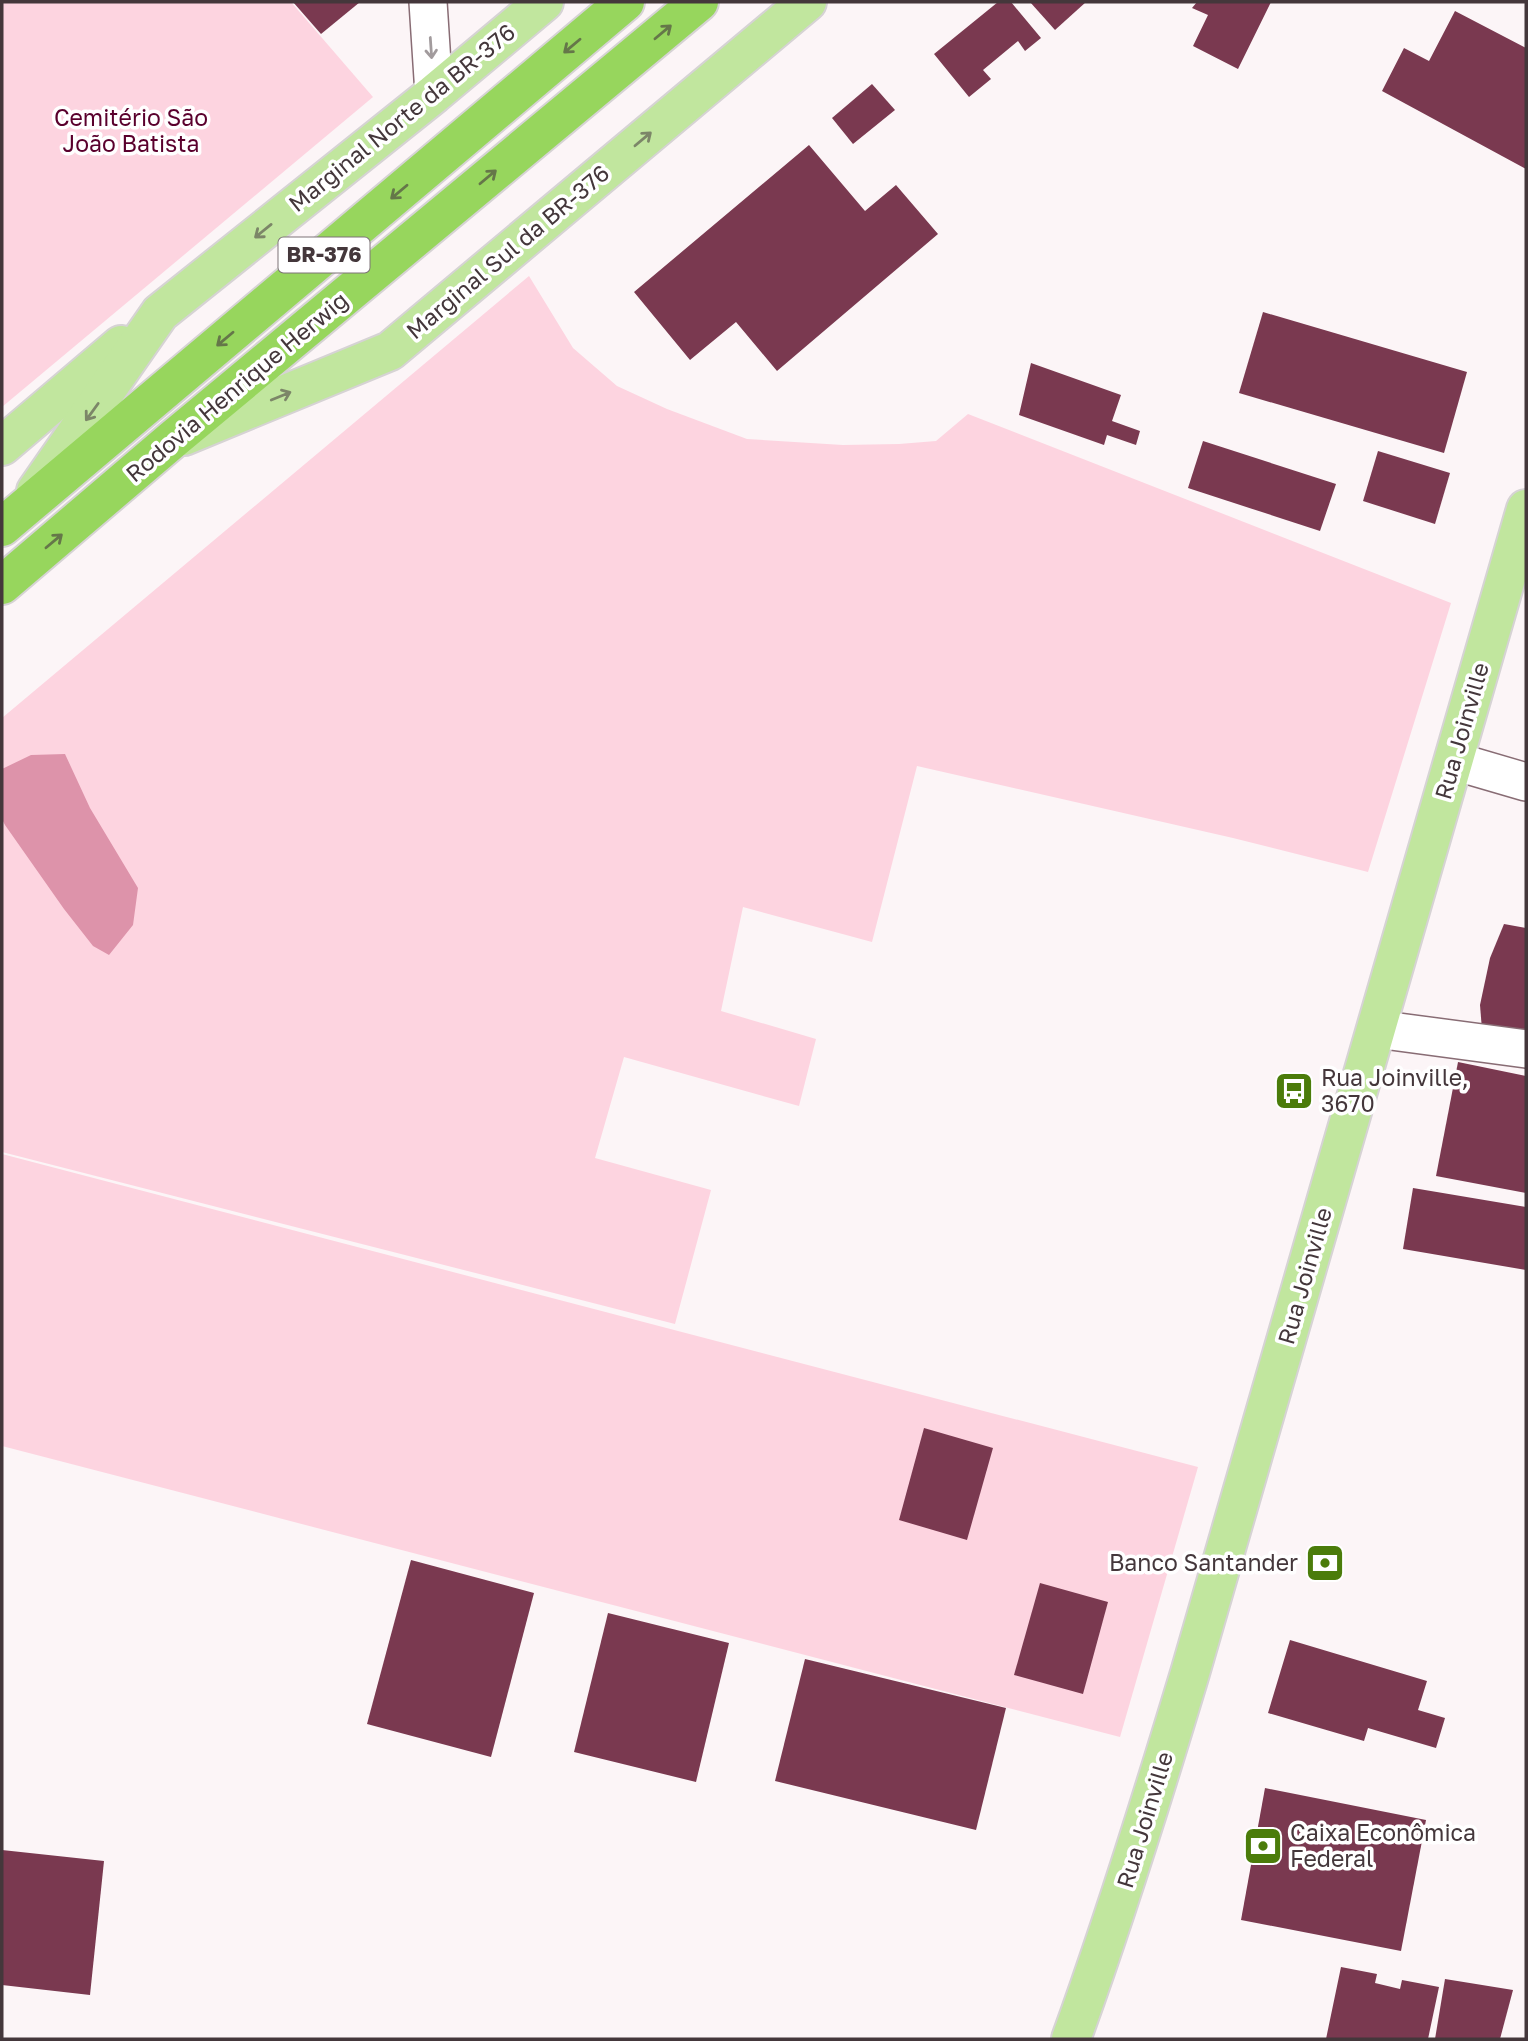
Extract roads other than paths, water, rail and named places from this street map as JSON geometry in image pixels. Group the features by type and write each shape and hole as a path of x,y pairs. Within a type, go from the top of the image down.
{"highway":[{"name":"Rodovia Henrique Herwig","path":"13,518 625,2"},
{"name":"Rodovia Henrique Herwig","path":"2,586 172,440 699,2"}],"main road":[{"name":"Marginal Norte da BR-376","path":"2,446 160,313 434,94 544,2"},
{"name":"Marginal Sul da BR-376","path":"172,440 390,351 807,2"},
{"name":"Marginal Norte da BR-376","path":"13,518 160,313"},
{"name":"Rua Joinville","path":"1071,2039 1150,1808 1526,509"}],"lane":[{"path":"428,2 434,94"},
{"path":"1454,761 1526,782"},
{"path":"1376,1030 1526,1049"}],"place":[{"name":"Rua Joinville, 3670","path":"1294,1091"},
{"name":"Banco Santander","path":"1325,1563"},
{"name":"Caixa Econômica Federal","path":"1263,1846"}],"park label":[{"name":"Cemitério São João Batista","path":"131,131"}]}
